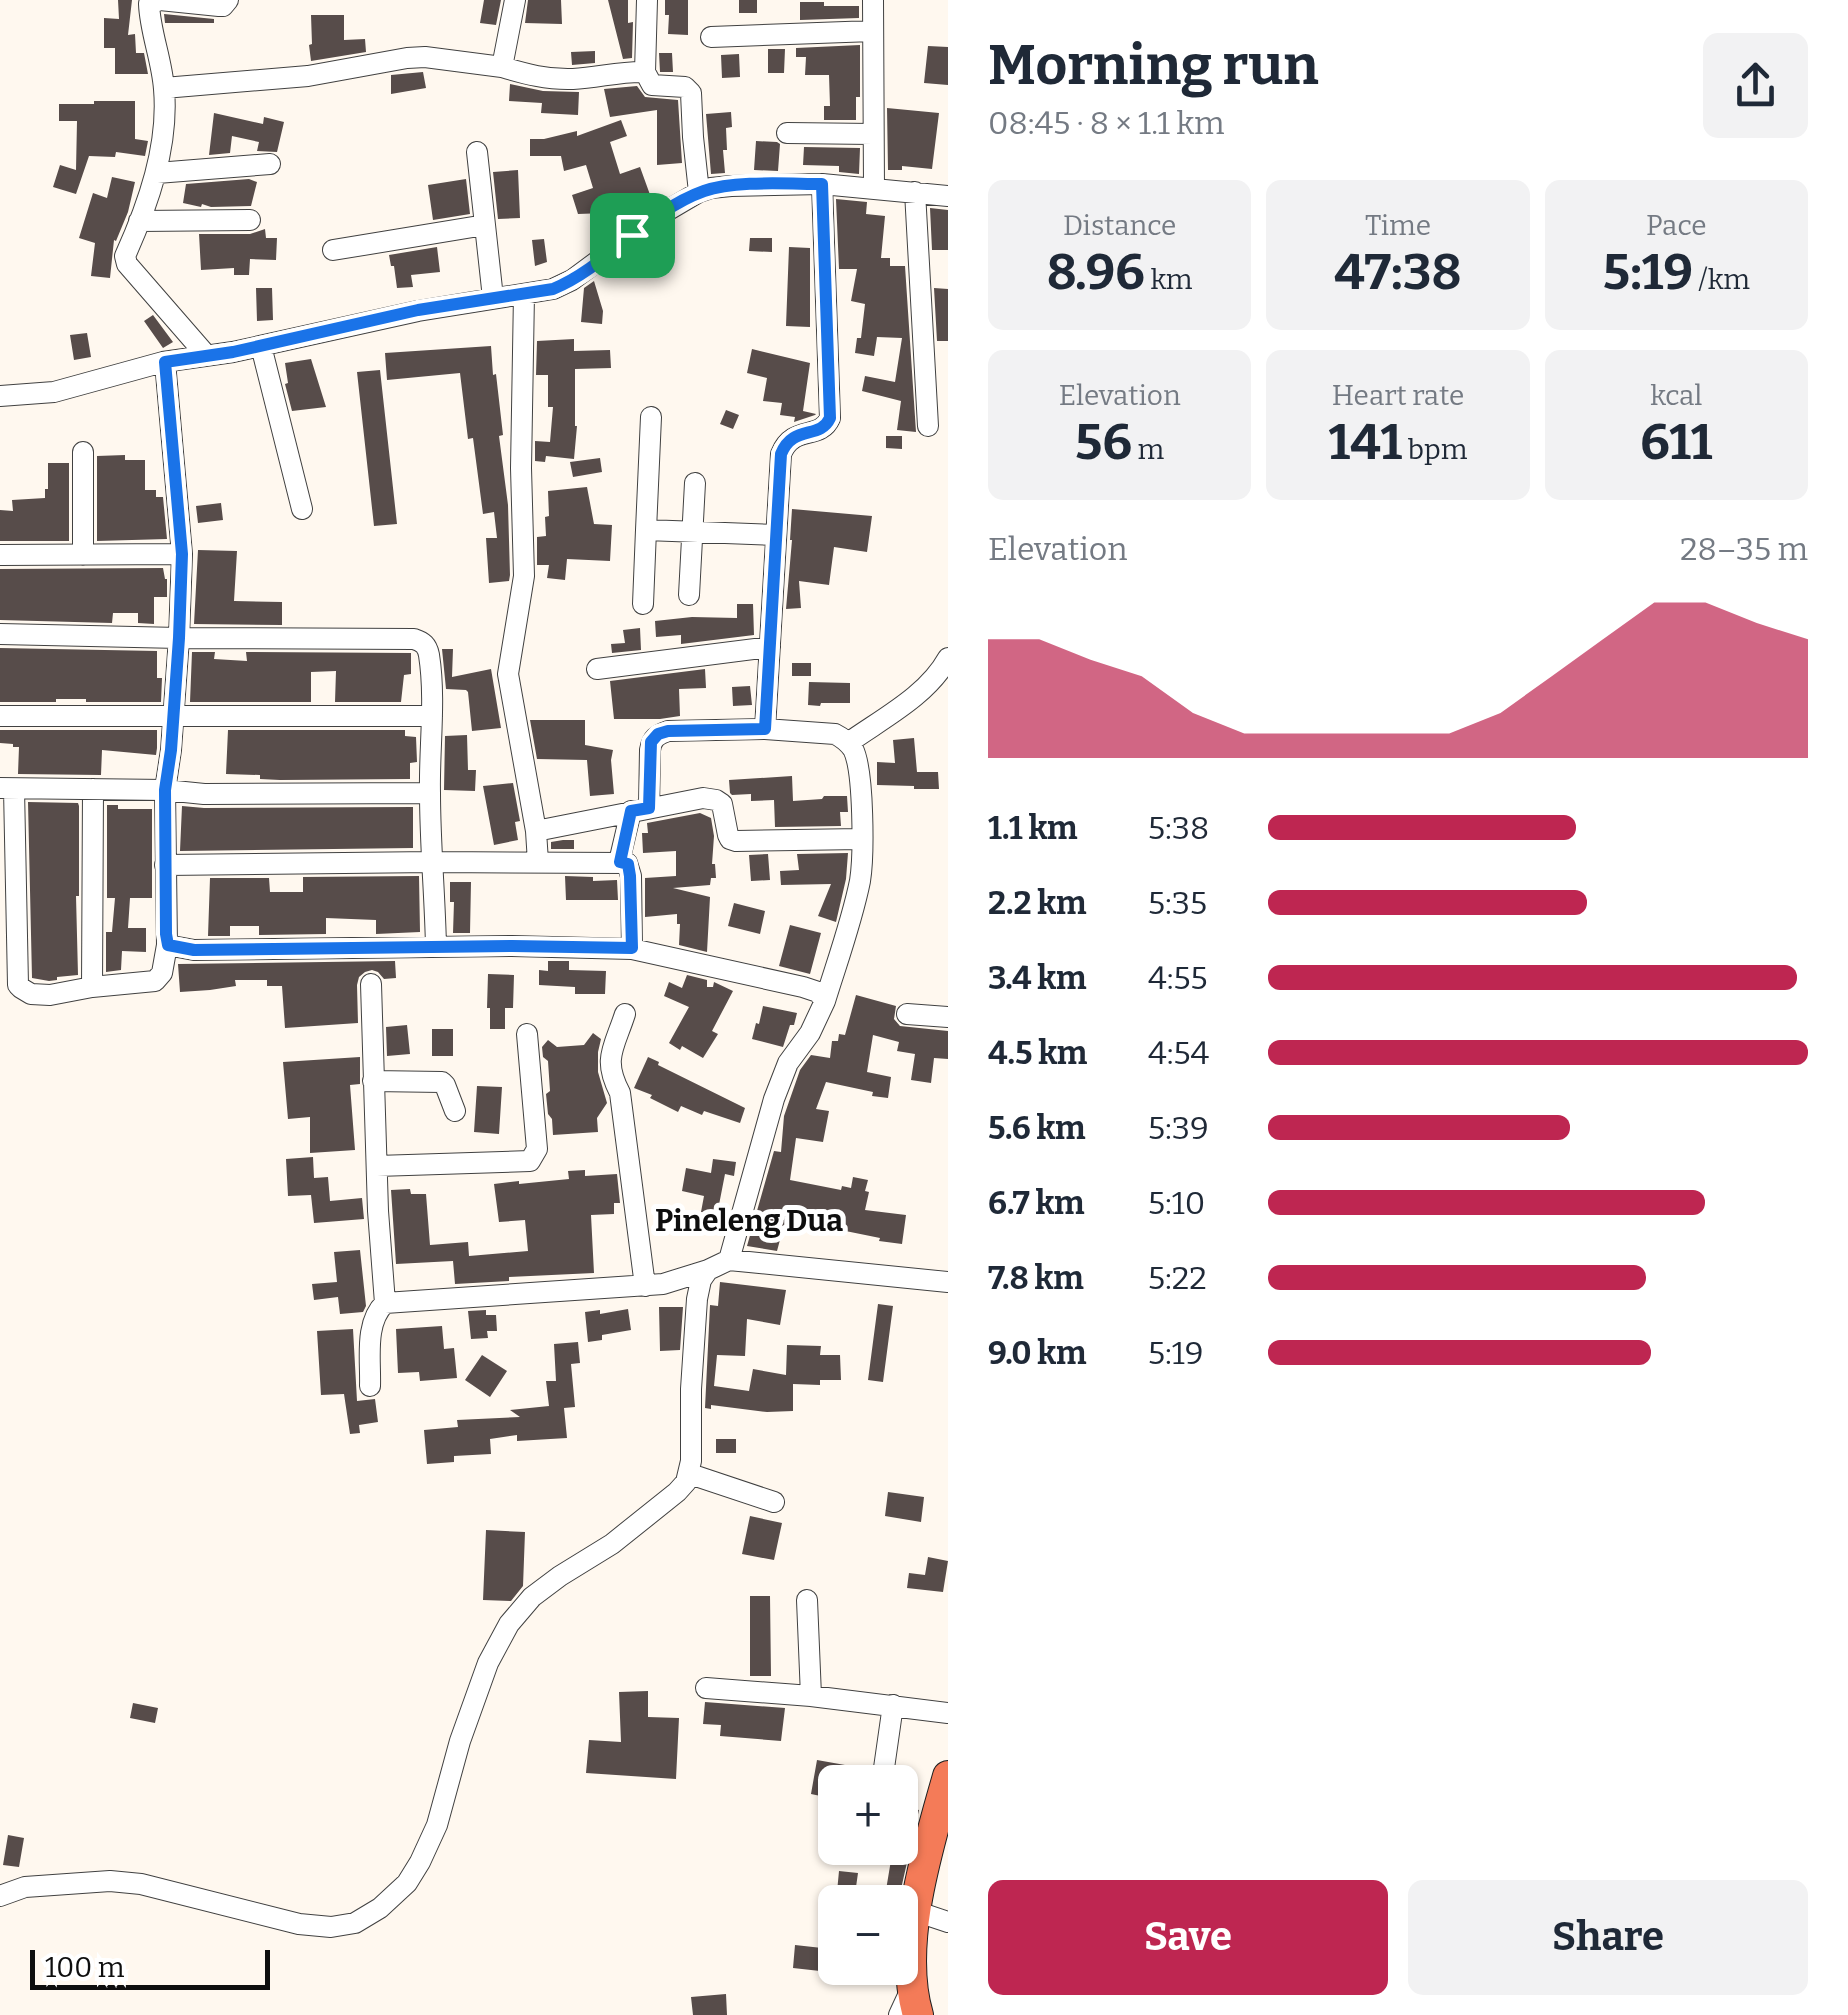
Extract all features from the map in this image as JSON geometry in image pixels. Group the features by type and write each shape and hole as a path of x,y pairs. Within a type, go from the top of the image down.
{"highway":[{"path":"918,1896 945,1796"}],"street":[{"path":"207,356 126,264 126,256 156,173 164,119 164,88 148,4 160,0 219,6 228,0"},
{"path":"502,68 515,0"},
{"path":"647,0 645,72 652,86 685,87 691,93 700,192"},
{"path":"873,0 874,188"},
{"path":"712,36 873,31"},
{"path":"164,88 308,76 408,58 570,79 610,72 645,72"},
{"path":"788,133 872,134"},
{"path":"477,152 493,298"},
{"path":"156,173 270,164"},
{"path":"765,729 783,448 793,436 824,428 830,418 822,184"},
{"path":"0,396 54,392 165,362 261,346 418,310 553,289 572,280 647,223 700,192 731,186 822,184 948,196"},
{"path":"915,192 928,426"},
{"path":"139,221 250,220"},
{"path":"333,250 485,225"},
{"path":"524,294 524,576 508,674 538,862"},
{"path":"261,346 302,509"},
{"path":"165,362 182,554 179,638 165,790 168,945 162,974 155,981 62,994 38,995 18,984 7,788 165,790 204,794 430,793"},
{"path":"642,604 651,417"},
{"path":"83,452 83,555"},
{"path":"689,595 695,483"},
{"path":"646,530 776,536"},
{"path":"0,556 182,554"},
{"path":"0,634 414,639 426,646 432,716 430,793 436,947"},
{"path":"597,669 770,647"},
{"path":"848,743 917,695 948,658"},
{"path":"0,716 432,716"},
{"path":"620,862 640,809 651,742 658,734 765,729 835,734 848,743 856,757 860,878 825,1001 810,1033 788,1063 779,1086 729,1260"},
{"path":"92,987 93,789"},
{"path":"536,831 703,798 716,800 723,808 728,835 736,841 861,839"},
{"path":"165,864 620,862 628,864 630,876 632,948"},
{"path":"168,945 194,950 632,948 803,986 818,992 825,1001"},
{"path":"371,984 385,1304"},
{"path":"626,1014 609,1064 612,1081 620,1093 645,1286"},
{"path":"907,1014 948,1017"},
{"path":"376,1166 530,1161 537,1149 527,1034"},
{"path":"373,1082 442,1082 455,1111"},
{"path":"370,1386 372,1326 385,1304 645,1286 676,1282 729,1260 948,1282"},
{"path":"0,1896 25,1886 110,1881 141,1884 299,1924 339,1927 362,1920 380,1908 407,1883 438,1825 460,1741 488,1663 509,1624 532,1597 612,1544 683,1487 690,1474 696,1312 701,1280 708,1270"},
{"path":"690,1474 774,1502"},
{"path":"807,1600 810,1696"},
{"path":"706,1688 810,1696 948,1714"},
{"path":"884,1765 893,1705"},
{"path":"918,1912 948,1922"},
{"path":"899,2015 915,2001"}],"building":[{"path":"118,0 132,0 128,35 135,34 136,53 144,53 148,74 115,74 115,48 104,48 104,18 119,19"},
{"path":"484,0 501,0 496,25 480,23"},
{"path":"528,0 561,0 562,24 525,23"},
{"path":"608,0 628,0 628,23 633,22 632,58 623,59"},
{"path":"665,0 688,0 688,35 668,34"},
{"path":"739,0 757,0 757,13 739,13"},
{"path":"800,2 859,6 859,18 800,20"},
{"path":"164,14 214,19 214,23 165,23"},
{"path":"311,15 344,15 344,40 365,39 366,52 311,61"},
{"path":"860,45 856,120 824,120 824,106 830,106 829,75 805,75 806,57 796,57 796,48"},
{"path":"928,46 948,47 948,85 924,83"},
{"path":"768,49 785,49 784,73 768,73"},
{"path":"595,51 595,63 572,65 571,52"},
{"path":"659,53 672,53 673,72 660,72"},
{"path":"739,54 740,77 722,78 721,55"},
{"path":"423,72 426,88 391,94 391,75"},
{"path":"510,84 543,91 579,92 578,115 541,113 542,103 509,101"},
{"path":"637,86 645,97 678,100 682,163 657,165 657,110 610,117 604,89"},
{"path":"135,101 135,139 148,141 145,156 116,152 115,157 89,156 76,194 53,187 60,165 76,170 77,121 59,121 59,104"},
{"path":"887,108 939,113 932,169 902,166 902,170 888,170"},
{"path":"731,112 732,127 726,128 727,150 723,150 725,173 711,174 706,114"},
{"path":"214,113 263,124 264,117 284,122 277,152 257,151 259,142 232,136 230,153 209,155"},
{"path":"621,120 627,136 610,142 620,174 640,167 653,203 624,213 627,223 607,231 605,213 578,214 572,195 593,188 586,165 564,171 561,156 530,156 530,139 577,131 577,136"},
{"path":"756,141 780,144 778,171 754,170"},
{"path":"804,147 860,148 859,174 839,172 839,166 803,165"},
{"path":"518,170 520,218 498,219 493,172"},
{"path":"112,177 135,182 128,212 114,240 110,278 91,276 95,243 79,238 93,193 107,198"},
{"path":"249,179 257,182 251,206 201,207 183,203 186,184"},
{"path":"466,179 470,214 433,220 428,185"},
{"path":"836,199 867,202 866,214 885,216 881,258 890,258 890,266 905,266 916,432 897,430 901,401 862,391 865,376 895,382 902,338 877,337 874,356 855,353 865,304 851,301 857,269 839,269"},
{"path":"930,208 948,210 948,250 932,250"},
{"path":"265,229 266,238 277,238 276,260 250,259 249,275 234,275 234,268 201,270 199,234 250,234"},
{"path":"750,238 772,238 772,252 749,251"},
{"path":"544,239 547,262 535,266 532,240"},
{"path":"437,247 440,272 411,275 413,287 397,288 389,255"},
{"path":"789,247 810,248 810,327 786,326"},
{"path":"594,281 603,311 602,324 581,322 584,288"},
{"path":"256,288 272,288 273,320 257,321"},
{"path":"934,288 948,289 948,341 937,341"},
{"path":"153,315 173,342 163,348 144,321"},
{"path":"87,333 91,357 74,360 70,335"},
{"path":"574,339 574,351 610,350 611,368 575,369 574,459 546,456 545,462 535,461 535,441 550,442 553,407 548,407 548,375 536,375 537,341"},
{"path":"491,346 503,435 499,436 508,505 510,575 509,581 489,583 486,538 497,538 494,512 483,514 460,373 387,380 385,353"},
{"path":"752,349 810,363 803,411 815,415 794,422 795,417 780,415 782,403 763,401 767,378 747,373"},
{"path":"311,359 326,407 292,411 285,384 285,363"},
{"path":"380,370 397,524 374,526 357,372"},
{"path":"726,410 739,415 733,429 720,424"},
{"path":"886,436 902,436 902,449 886,448"},
{"path":"125,455 125,460 145,460 145,490 156,490 156,497 163,497 167,539 97,541 97,456"},
{"path":"600,458 602,472 573,477 570,462"},
{"path":"48,463 69,463 69,541 0,541 0,510 13,511 12,500 45,498"},
{"path":"587,487 594,524 612,525 610,561 567,559 565,580 547,578 549,565 537,565 537,537 546,536 548,491"},
{"path":"221,503 223,520 198,523 196,506"},
{"path":"792,509 872,516 867,552 834,547 829,585 799,581 801,608 786,609 792,540"},
{"path":"198,550 237,551 234,601 282,602 282,625 194,624"},
{"path":"163,568 167,597 154,597 154,624 138,623 138,613 113,613 112,623 0,620 0,569"},
{"path":"737,604 753,604 754,635 681,644 681,635 656,637 655,621 737,618"},
{"path":"640,628 641,650 612,653 611,644 625,643 623,630"},
{"path":"0,648 157,651 161,702 0,702"},
{"path":"442,649 453,649 452,677 491,669 501,728 472,731 468,692 446,689"},
{"path":"192,652 215,652 214,659 247,661 246,652 411,653 411,674 404,675 401,702 335,702 336,671 311,672 311,702 190,702"},
{"path":"792,663 811,663 811,676 792,676"},
{"path":"705,669 706,688 679,689 680,716 614,719 610,681"},
{"path":"809,682 850,683 850,703 808,705"},
{"path":"750,686 752,705 733,706 732,687"},
{"path":"530,720 585,720 585,745 613,750 614,794 590,796 587,760 537,759"},
{"path":"0,730 157,730 157,748 156,755 102,750 101,775 18,774 19,747 0,743"},
{"path":"228,730 405,730 405,736 416,737 417,762 410,763 410,779 280,780 226,774"},
{"path":"467,735 468,770 476,770 475,791 444,790 445,736"},
{"path":"914,738 917,772 938,772 939,789 877,785 877,762 895,763 893,740"},
{"path":"792,776 793,801 847,796 848,812 840,812 841,826 775,827 774,800 751,801 751,794 730,793 729,780"},
{"path":"513,783 520,821 515,822 518,840 494,845 483,786"},
{"path":"28,802 79,806 78,975 57,980 32,978"},
{"path":"107,805 118,805 118,809 152,809 152,898 130,898 128,928 146,928 146,952 122,951 121,970 106,972 106,932 112,932 115,898 107,898"},
{"path":"182,806 413,807 413,848 180,851"},
{"path":"700,813 711,818 716,878 711,878 710,885 673,888 710,897 707,952 679,945 677,914 645,917 645,878 676,876 676,851 643,853 642,833 648,833 647,823"},
{"path":"574,840 574,849 551,849 551,842"},
{"path":"848,853 836,922 818,916 831,884 781,885 780,871 799,870 797,854"},
{"path":"768,854 770,880 751,881 749,855"},
{"path":"419,876 420,932 376,934 376,920 326,918 326,934 259,935 259,926 230,926 230,936 208,936 210,878 269,878 270,892 303,892 303,877"},
{"path":"565,876 617,880 618,900 566,900"},
{"path":"450,882 471,882 470,933 453,933"},
{"path":"734,903 765,911 760,934 728,926"},
{"path":"790,925 821,933 810,974 779,966"},
{"path":"395,961 396,978 384,979 372,970 359,977 358,1023 285,1028 282,986 267,986 267,980 235,980 236,986 180,992 178,964"},
{"path":"548,961 569,961 569,970 606,971 605,994 575,994 575,987 539,985 539,970 548,971"},
{"path":"488,974 514,975 513,1008 505,1008 505,1029 490,1029"},
{"path":"687,975 707,980 707,987 713,987 714,982 733,991 712,1031 718,1034 703,1058 669,1043 689,1007 664,996 669,982 682,988"},
{"path":"856,995 896,1006 894,1019 900,1026 948,1031 948,1059 934,1058 931,1083 911,1080 915,1054 897,1051 899,1042 873,1035 867,1072 891,1077 888,1098 826,1082 816,1109 829,1111 823,1142 796,1138 790,1180 841,1190 842,1186 851,1188 853,1177 868,1180 865,1210 906,1215 902,1244 816,1225 814,1233 784,1225 777,1251 747,1246 774,1151 781,1152 784,1116 800,1070 811,1055 830,1058 832,1041 838,1041 839,1034 845,1035"},
{"path":"763,1006 797,1013 783,1047 752,1039"},
{"path":"407,1025 410,1054 387,1056 386,1027"},
{"path":"432,1029 453,1029 453,1056 432,1056"},
{"path":"593,1033 601,1039 598,1072 607,1103 597,1118 598,1132 553,1135 546,1094 550,1091 548,1061 543,1057 542,1047 548,1040 557,1047 584,1045"},
{"path":"360,1057 360,1084 350,1085 355,1150 310,1153 310,1117 288,1119 283,1062"},
{"path":"648,1057 745,1108 740,1123 681,1106 678,1112 634,1088"},
{"path":"477,1086 502,1087 499,1134 474,1132"},
{"path":"313,1157 314,1178 328,1177 330,1201 362,1198 364,1219 314,1223 311,1195 288,1196 286,1159"},
{"path":"713,1159 736,1162 734,1176 725,1174 717,1215 701,1212 704,1196 682,1191 686,1168 711,1173"},
{"path":"585,1170 585,1176 617,1174 620,1203 614,1203 614,1214 591,1215 594,1273 455,1284 453,1261 396,1264 391,1190 410,1189 411,1194 426,1194 430,1245 468,1242 469,1256 528,1251 525,1220 499,1222 494,1184 569,1179 568,1171"},
{"path":"360,1250 366,1306 363,1312 340,1314 338,1297 314,1300 312,1284 337,1282 334,1252"},
{"path":"720,1282 786,1290 780,1325 747,1319 745,1356 717,1355 714,1386 749,1391 753,1369 786,1375 787,1345 821,1346 820,1355 840,1355 841,1380 820,1380 820,1385 793,1384 793,1411 711,1405 711,1409 705,1408 710,1305 718,1306"},
{"path":"878,1304 893,1306 883,1382 868,1380"},
{"path":"659,1307 683,1307 680,1350 660,1351"},
{"path":"628,1309 631,1330 588,1342 585,1312 600,1310 600,1314"},
{"path":"486,1310 486,1315 496,1315 497,1331 487,1331 488,1338 471,1339 468,1311"},
{"path":"442,1326 444,1349 454,1348 457,1378 420,1381 419,1372 398,1373 396,1329"},
{"path":"353,1329 357,1401 375,1399 378,1422 359,1425 360,1433 350,1434 344,1394 321,1395 317,1331"},
{"path":"578,1342 580,1363 571,1364 575,1407 564,1408 567,1438 517,1441 517,1435 490,1439 491,1454 454,1456 454,1462 427,1464 424,1430 458,1427 457,1420 520,1417 510,1410 549,1406 546,1381 556,1381 554,1344"},
{"path":"482,1355 507,1371 490,1397 465,1380"},
{"path":"716,1439 736,1439 736,1453 716,1453"},
{"path":"888,1492 924,1497 921,1522 885,1516"},
{"path":"750,1516 782,1523 774,1560 742,1554"},
{"path":"486,1530 525,1532 523,1586 511,1601 483,1600"},
{"path":"928,1557 948,1561 943,1592 907,1588 909,1573 925,1575"},
{"path":"750,1596 770,1596 771,1676 750,1676"},
{"path":"648,1691 648,1717 679,1718 676,1779 586,1773 589,1740 621,1742 619,1692"},
{"path":"705,1702 785,1708 781,1741 720,1736 721,1725 703,1724"},
{"path":"133,1703 158,1708 155,1723 130,1718"},
{"path":"817,1760 845,1765 818,1765 818,1795 811,1794"},
{"path":"8,1835 24,1838 19,1867 3,1865"},
{"path":"890,1865 906,1865 902,1885 887,1885"},
{"path":"839,1871 858,1873 856,1885 838,1885"},
{"path":"795,1945 818,1948 818,1971 793,1968"},
{"path":"726,1994 727,2015 693,2015 691,1997"}],"district":[{"name":"Pineleng Dua","path":"749,1221"}],"route":[{"path":"822,184 830,414 824,428 793,436 781,454 765,729 668,731 651,742 649,808 631,811 620,862 628,864 630,876 632,948 194,950 168,945 165,790 171,750 182,554 165,362 233,352 418,310 553,289 572,280 632,235 710,188 822,184"}]}
